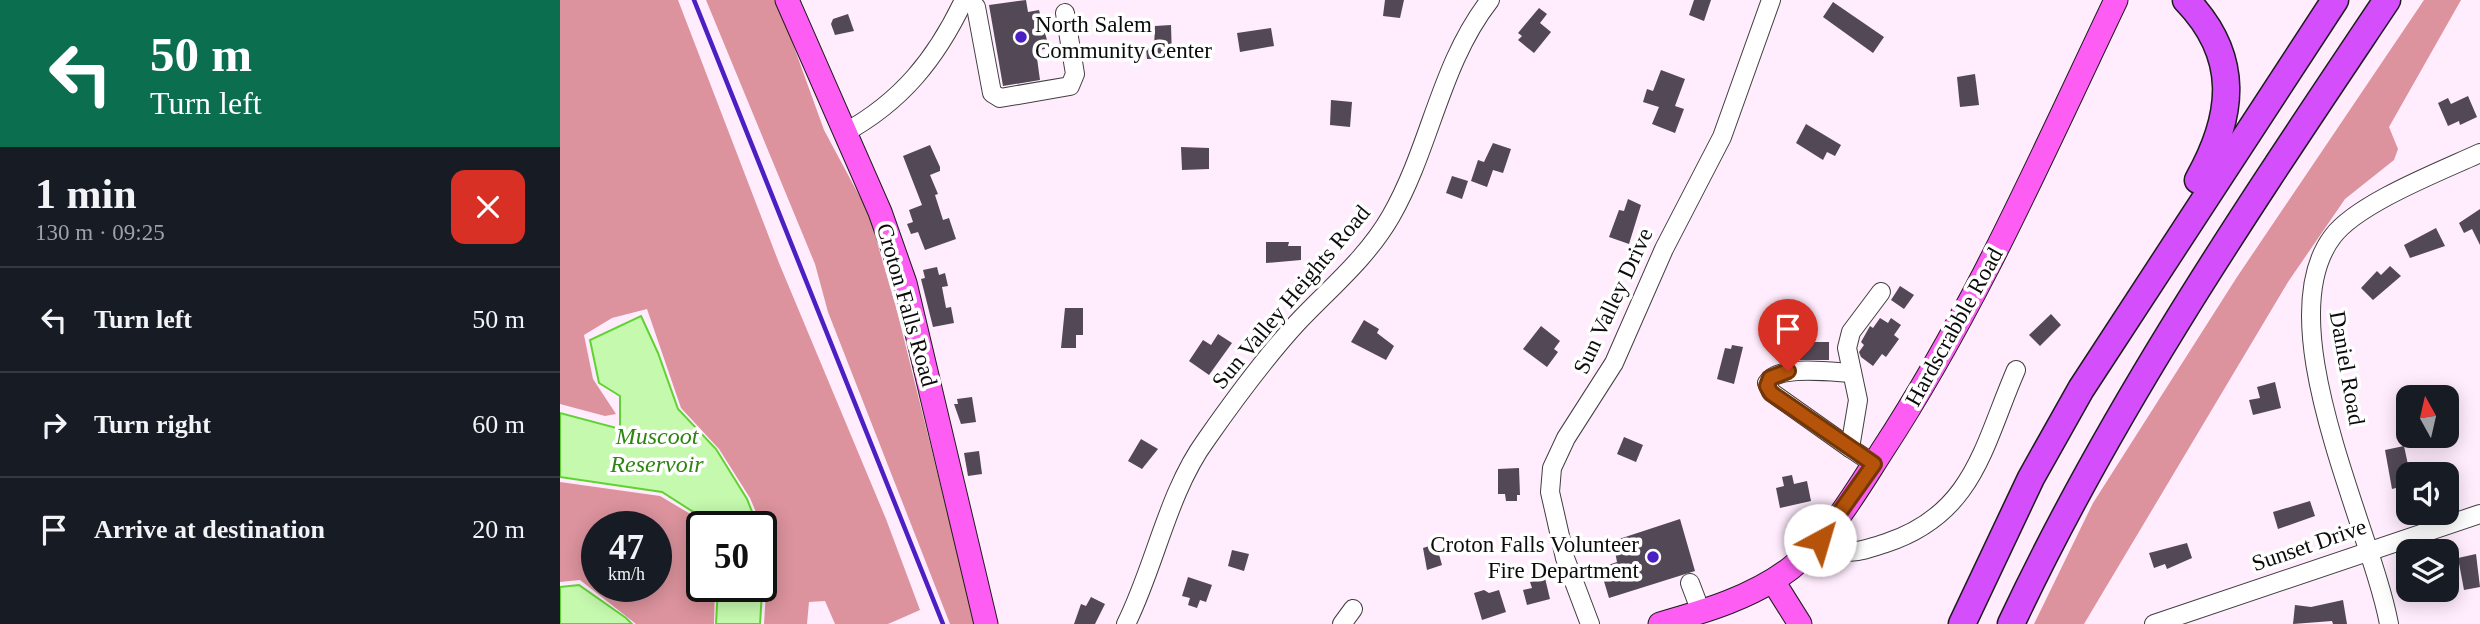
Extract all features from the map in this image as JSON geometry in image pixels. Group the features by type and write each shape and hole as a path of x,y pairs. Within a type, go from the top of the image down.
{"highway":[{"path":"2157,273 2166,234 2210,160 2225,117 2227,96 2222,57 2206,24 2186,0"},
{"path":"1962,624 2031,478 2081,388 2336,0"},
{"path":"2011,624 2048,545 2146,371 2387,0"}],"main road":[{"name":"Croton Falls Road","path":"787,0 880,212 905,283 986,624"},
{"name":"Hardscrabble Road","path":"1773,581 1820,540 1874,464 1939,360 1973,297 2116,0"},
{"path":"1660,624 1701,612 1773,581 1800,624"}],"street":[{"path":"844,133 883,111 897,99 945,35 966,0 976,7 992,93 1000,98 1070,86 1075,74 1065,13"},
{"name":"Sun Valley Heights Road","path":"1126,624 1147,580 1180,488 1204,442 1276,347 1377,238 1407,184 1455,54 1490,0"},
{"name":"Sun Valley Drive","path":"1590,624 1565,558 1550,492 1552,468 1566,438 1614,363 1670,237 1722,137 1771,0"},
{"name":"Daniel Road","path":"2389,624 2384,596 2351,502 2318,371 2310,319 2315,275 2333,236 2349,221 2370,207 2480,153"},
{"path":"1850,448 1858,400 1847,348 1851,332 1881,292"},
{"path":"1820,540 1837,551 1863,551 1904,537 1948,508 1970,479 2016,370"},
{"path":"1852,373 1788,371 1774,375 1767,383 1771,393 1874,464"},
{"name":"Sunset Drive","path":"2154,624 2480,514"},
{"path":"1690,583 1701,612"}],"shaded area":[{"path":"560,0 678,0 779,263 886,519 920,610 888,624 835,624 825,601 809,602 807,624 764,624 765,602 777,602 777,511 755,511 719,449 681,408 647,309 612,318 584,335 593,379 616,414 605,416 560,404"},
{"path":"706,0 777,0 824,130 869,214 897,311 975,624 950,624 828,312 815,264"},
{"path":"2424,0 2461,0 2389,127 2398,149 2394,160 2345,199 2288,282 2084,624 2034,624 2093,503 2237,277"},
{"path":"560,482 660,496 686,511 686,602 715,602 714,624 636,624 608,602 672,602 672,511 581,511 580,580 560,582"}],"water":[{"name":"Muscoot Reservoir","path":"641,316 658,353 678,409 716,449 752,511 692,511 662,492 560,477 560,413 620,429 620,396 599,383 590,340"},
{"path":"579,585 581,602 603,602 632,624 560,624 560,587"},
{"path":"717,602 761,602 760,624 716,624"}],"building":[{"name":"North Salem Community Center","path":"1026,0 1028,12 1039,10 1049,48 1036,51 1040,80 1003,86 989,5"},
{"path":"1385,0 1404,0 1400,18 1383,16"},
{"path":"1694,0 1711,0 1704,21 1689,15"},
{"path":"1833,2 1884,37 1873,53 1823,17"},
{"path":"1539,8 1547,14 1540,23 1551,32 1534,53 1518,40 1522,36 1518,33"},
{"path":"848,14 854,31 835,35 831,24 833,19"},
{"path":"1171,25 1172,59 1147,59 1146,48 1154,48 1155,26"},
{"path":"1271,28 1274,46 1240,52 1237,33"},
{"path":"1661,70 1685,79 1675,106 1684,109 1675,133 1652,124 1659,107 1643,102 1647,89 1653,91"},
{"path":"1975,74 1979,105 1960,107 1957,77"},
{"path":"2468,96 2477,117 2460,125 2459,121 2448,126 2438,103 2448,98 2451,104"},
{"path":"1331,100 1352,102 1350,127 1330,125"},
{"path":"1806,124 1841,145 1835,156 1827,152 1823,160 1796,143"},
{"path":"1493,143 1511,149 1503,173 1493,170 1487,187 1471,181 1478,160 1484,162"},
{"path":"930,145 940,167 940,171 930,175 938,194 935,195 943,220 949,218 956,239 925,250 918,232 911,234 907,224 913,222 909,210 922,205 903,156"},
{"path":"1181,147 1209,148 1209,169 1182,170"},
{"path":"1452,176 1468,181 1462,199 1446,193"},
{"path":"1628,199 1641,205 1629,244 1609,237 1619,210 1624,211"},
{"path":"2480,209 2480,245 2472,229 2464,233 2459,223"},
{"path":"2436,228 2445,246 2410,258 2404,245"},
{"path":"1266,242 1289,242 1288,246 1301,246 1301,260 1266,263"},
{"path":"2390,266 2401,276 2373,300 2361,288 2377,271 2381,275"},
{"path":"937,267 939,275 945,273 948,286 942,287 946,308 951,307 954,323 933,327 921,279 925,278 923,270"},
{"path":"1900,286 1914,295 1904,309 1891,300"},
{"path":"1065,308 1083,308 1083,335 1076,335 1076,348 1061,348"},
{"path":"2051,314 2061,325 2040,346 2029,335"},
{"path":"1880,318 1888,323 1891,318 1901,325 1894,335 1899,339 1886,357 1882,354 1873,366 1861,357 1859,352 1870,326 1873,328"},
{"path":"1364,320 1379,329 1377,333 1394,346 1386,360 1351,342"},
{"path":"1541,326 1560,341 1554,349 1558,352 1547,367 1523,349"},
{"path":"1218,334 1232,343 1209,375 1189,361 1203,340 1211,345"},
{"path":"1790,342 1829,342 1829,360 1790,360"},
{"path":"1732,345 1743,347 1734,384 1717,379 1725,348 1731,349"},
{"path":"2275,382 2281,408 2253,415 2249,400 2260,398 2257,387"},
{"path":"972,397 976,422 961,424 954,404 958,404 957,399"},
{"path":"1624,437 1643,445 1636,462 1617,454"},
{"path":"1141,439 1158,449 1142,469 1128,461"},
{"path":"2404,448 2407,462 2396,462 2396,488 2392,489 2385,450"},
{"path":"979,451 982,474 968,476 964,453"},
{"path":"1519,468 1520,495 1517,495 1517,501 1506,501 1505,494 1498,494 1498,469"},
{"path":"1792,475 1794,484 1807,481 1811,501 1780,508 1776,488 1784,486 1782,477"},
{"path":"2310,501 2315,516 2278,529 2273,512"},
{"name":"Croton Falls Volunteer Fire Department","path":"1680,519 1695,571 1609,598 1600,568 1617,562 1613,541"},
{"path":"2187,543 2192,558 2167,569 2165,564 2154,568 2149,553"},
{"path":"1436,544 1442,565 1427,570 1423,548"},
{"path":"1232,550 1249,554 1244,571 1228,566"},
{"path":"2476,554 2480,587 2464,590 2459,558"},
{"path":"1188,577 1212,585 1206,602 1200,600 1197,608 1188,605 1190,598 1182,596"},
{"path":"1545,578 1550,599 1527,605 1523,590 1532,588 1530,582"},
{"path":"1484,590 1489,593 1499,590 1506,612 1482,620 1474,593"},
{"path":"1091,597 1105,604 1095,624 1074,624 1081,604 1086,606"},
{"path":"2343,600 2347,624 2333,624 2332,621 2293,624 2295,605 2311,607"}],"railway":[{"path":"694,0 943,624"}],"place":[{"name":"North Salem Community Center","path":"1021,37"},
{"name":"Croton Falls Volunteer Fire Department","path":"1653,557"}],"route":[{"path":"1788,371 1770,378 1767,383 1768,390 1874,464 1847,506 1820,540"}]}
